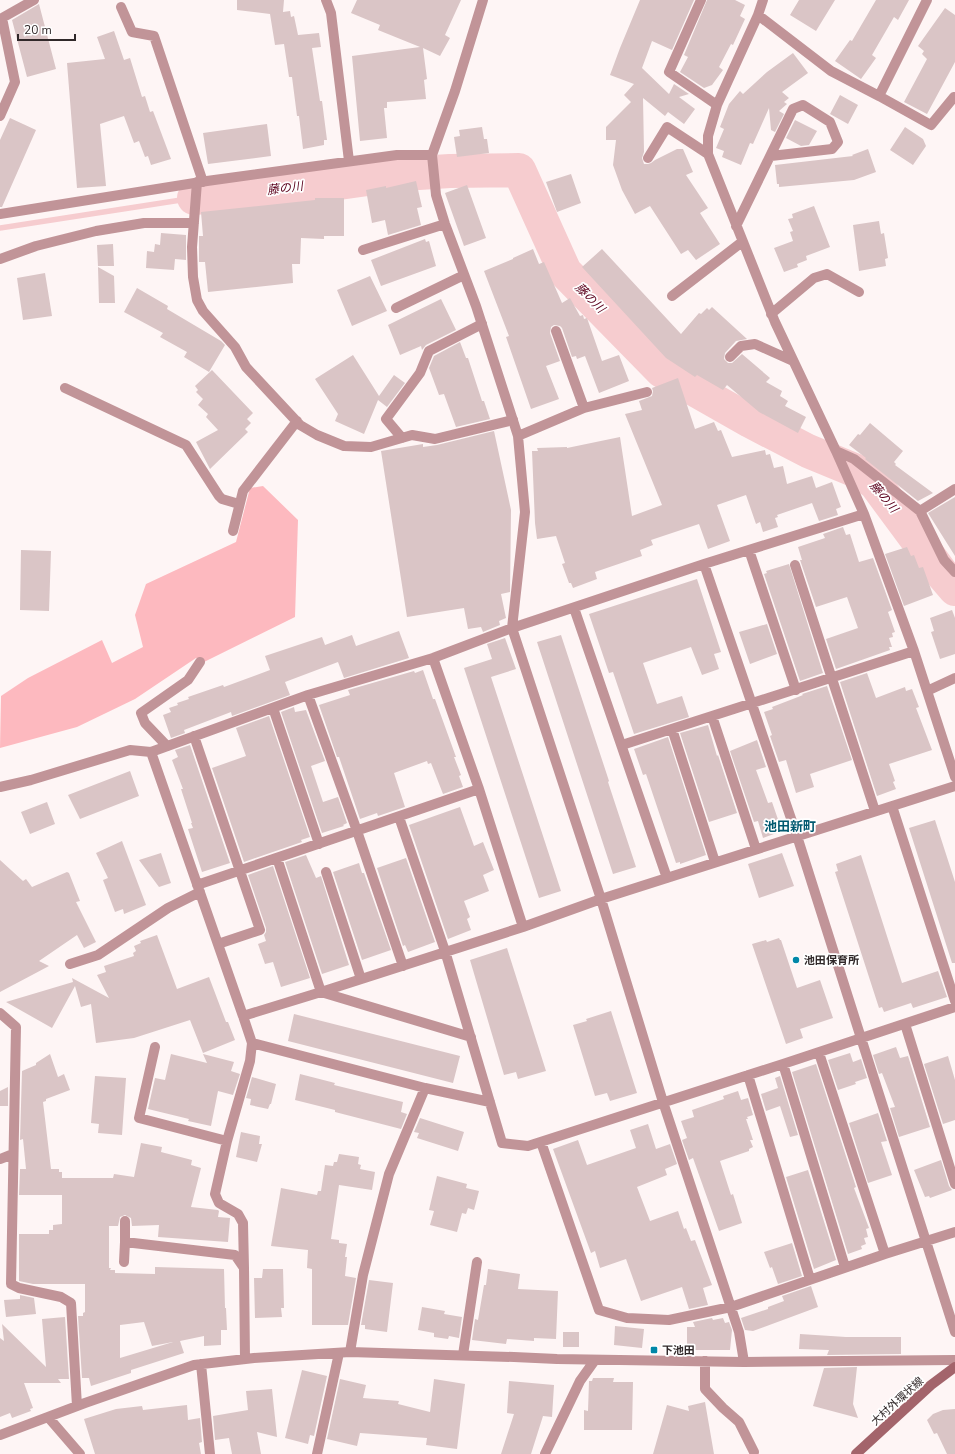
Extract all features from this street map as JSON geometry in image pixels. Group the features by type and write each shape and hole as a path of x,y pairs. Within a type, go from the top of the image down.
{"main road":[{"name":"大村外環状線","path":"856,1454 931,1385 955,1367"}],"street":[{"path":"0,116 15,82 2,18 34,0"},
{"path":"326,0 331,13 349,161"},
{"path":"483,0 455,91 432,158 436,195 445,224 482,324 518,436 525,512 512,628 601,899 663,1102 740,1332 744,1362"},
{"path":"701,0 669,72 717,105"},
{"path":"763,0 758,15 717,105 708,136 708,154 771,314 864,514 914,651 955,777"},
{"path":"879,96 927,0"},
{"path":"121,6 132,32 154,36 199,183 192,247 193,277 197,300 202,312 235,347 246,367 297,421 317,435 344,446 371,447 412,435 435,439 513,420"},
{"path":"758,15 831,71 879,96 931,126 954,97"},
{"path":"736,226 793,109 803,105 830,122 838,142 832,149 771,156"},
{"path":"648,158 667,127 708,154"},
{"path":"0,214 349,161 397,155 432,158"},
{"path":"0,259 36,246 96,231 144,223 194,223"},
{"path":"363,250 445,224"},
{"path":"672,296 742,242"},
{"path":"771,314 814,278 827,274 859,292"},
{"path":"396,308 464,275"},
{"path":"402,438 386,419 420,373 429,351 482,324"},
{"path":"556,331 584,408"},
{"path":"730,357 741,346 756,344 793,361"},
{"path":"65,388 186,445 219,496 222,499 239,504"},
{"path":"518,436 584,408 647,392"},
{"path":"233,531 243,491 297,421"},
{"path":"836,452 854,459 920,512 944,560 955,572"},
{"path":"920,512 955,489"},
{"path":"0,787 30,780 130,750 151,752 308,695 433,658 512,628 704,564 864,514"},
{"path":"749,550 796,690"},
{"path":"704,564 797,836 955,1332"},
{"path":"795,565 874,811"},
{"path":"574,608 667,878"},
{"path":"622,745 914,651"},
{"path":"433,658 479,789 523,927"},
{"path":"167,746 145,723 141,713 188,680 200,662"},
{"path":"927,691 955,678"},
{"path":"308,695 357,831 403,966"},
{"path":"273,708 319,844"},
{"path":"712,716 756,849"},
{"path":"672,729 715,862"},
{"path":"194,736 260,930 218,944"},
{"path":"151,752 252,1042 250,1061 227,1141 215,1194 219,1203 238,1214 243,1223 245,1359"},
{"path":"242,1016 403,966 445,951 523,927 601,899 955,786"},
{"path":"70,964 98,955 198,889 240,870 479,789"},
{"path":"892,806 955,1001"},
{"path":"399,817 445,951 502,1143 528,1146 955,1007"},
{"path":"277,858 321,992"},
{"path":"326,872 361,979"},
{"path":"321,992 470,1037"},
{"path":"0,1013 16,1027 11,1284 19,1288 61,1297 71,1303 77,1406"},
{"path":"905,1024 955,1184"},
{"path":"252,1042 425,1088 490,1102"},
{"path":"155,1047 139,1118 227,1141"},
{"path":"819,1052 885,1254"},
{"path":"783,1064 846,1267"},
{"path":"748,1075 810,1279"},
{"path":"350,1352 363,1275 389,1174 425,1088"},
{"path":"541,1142 599,1310 627,1318 669,1320 731,1307 810,1279 955,1232"},
{"path":"0,1159 14,1154"},
{"path":"124,1262 125,1221"},
{"path":"125,1242 235,1255 244,1268"},
{"path":"463,1355 477,1262"},
{"path":"0,1435 194,1365 245,1359 350,1352 595,1360 744,1362 955,1360"},
{"path":"317,1454 339,1353"},
{"path":"544,1454 580,1381 595,1360"},
{"path":"704,1361 705,1388 723,1408 739,1422 754,1452"},
{"path":"201,1364 210,1454"},
{"path":"48,1417 80,1454"}],"shaded area":[{"path":"263,486 298,520 295,617 204,662 196,658 135,699 77,727 0,748 1,696 28,678 102,640 112,663 143,647 135,615 146,584 236,542 250,488"}],"building":[{"path":"237,0 284,0 283,12 290,11 291,17 294,16 298,35 319,33 321,47 312,48 320,101 322,101 327,140 324,140 324,145 303,149 292,77 289,77 284,44 275,45 270,14 237,10"},
{"path":"357,0 461,0 445,35 450,38 440,56 423,48 427,79 424,80 426,99 387,102 387,108 384,108 387,138 360,141 352,56 420,47 378,30 380,25 351,13"},
{"path":"640,0 694,0 672,50 652,41 642,68 669,94 674,84 689,94 679,97 695,109 684,124 668,112 665,116 643,98 644,152 642,158 644,164 648,164 677,149 683,149 693,172 686,175 708,208 700,213 720,244 696,260 688,250 681,254 650,206 635,214 622,190 613,165 616,140 606,140 606,127 631,102 624,95 634,84 610,75"},
{"path":"707,0 735,0 745,5 740,16 745,19 733,45 731,44 719,67 723,70 712,85 704,88 680,72 688,57 684,55"},
{"path":"799,0 835,0 816,31 790,15"},
{"path":"876,0 909,0 898,20 894,17 872,55 876,58 861,79 835,61 850,40 852,41"},
{"path":"39,4 56,69 27,77 12,20"},
{"path":"945,8 955,15 955,62 927,114 904,102 927,59 922,54 924,51 918,46"},
{"path":"114,31 124,60 130,58 142,97 145,96 150,112 153,111 171,159 151,165 148,156 145,157 139,141 134,143 124,116 100,124 106,186 77,188 67,63 105,59 97,37"},
{"path":"793,53 808,73 782,92 789,98 784,102 787,104 779,111 784,114 775,132 771,130 769,108 753,144 750,143 741,165 722,157 724,151 716,148 724,129 720,127 729,104 740,91 743,94 767,72"},
{"path":"840,95 858,105 848,124 830,114"},
{"path":"10,118 36,130 2,207 0,207 0,140"},
{"path":"795,120 817,131 809,145 801,146 786,138"},
{"path":"267,124 271,156 208,164 203,133"},
{"path":"482,127 484,139 487,139 489,153 457,157 454,137 460,136 459,130"},
{"path":"905,127 923,139 926,146 913,165 890,150"},
{"path":"868,149 876,172 854,180 779,187 779,184 777,184 775,165 853,156 852,155"},
{"path":"571,174 581,203 557,212 546,182"},
{"path":"416,181 422,207 417,208 421,225 388,235 385,220 372,223 366,190 386,186 386,188"},
{"path":"467,185 486,238 464,246 445,193"},
{"path":"315,198 344,198 344,236 324,236 324,239 301,238 300,264 292,264 293,283 208,292 205,262 199,262 199,236 203,236 201,212 315,200"},
{"path":"814,206 830,247 806,256 807,260 797,264 798,267 784,272 774,248 793,241 790,232 793,231 788,219 793,218 792,214"},
{"path":"879,221 881,234 884,233 888,258 885,259 886,266 859,271 853,225"},
{"path":"161,233 186,235 186,260 175,259 174,270 146,268 147,251 154,252 155,244 160,245"},
{"path":"425,239 426,242 429,241 436,266 381,286 371,260"},
{"path":"113,244 114,266 98,266 97,245"},
{"path":"533,249 539,264 544,262 562,303 570,298 580,316 583,315 584,319 587,318 602,361 619,355 629,381 599,393 585,356 577,359 576,356 572,357 562,328 554,325 551,327 550,333 560,361 546,366 559,399 531,409 506,337 509,336 484,271"},
{"path":"602,249 681,334 699,313 701,314 707,308 709,310 712,307 747,339 736,341 725,353 724,359 728,363 732,363 742,354 770,378 766,382 782,391 780,396 788,401 785,406 806,417 798,433 759,412 727,385 723,390 697,375 695,377 666,358 582,267"},
{"path":"98,267 114,276 115,303 99,303"},
{"path":"45,273 52,316 23,320 17,278"},
{"path":"370,276 387,311 352,326 337,290"},
{"path":"137,288 168,306 167,309 221,341 225,345 209,372 184,357 187,352 160,337 163,333 124,312"},
{"path":"441,299 456,330 426,345 422,350 421,346 400,355 388,325"},
{"path":"460,342 466,358 468,358 482,401 484,401 490,419 456,427 444,394 439,395 429,368 434,356"},
{"path":"353,355 379,396 394,375 405,383 387,407 378,400 364,434 335,421 338,414 315,379"},
{"path":"212,370 253,413 247,419 251,423 245,429 248,432 210,469 196,442 218,430 206,417 208,414 198,405 203,399 196,392 198,390 195,386"},
{"path":"678,378 695,429 714,422 718,431 721,430 732,457 765,450 766,455 770,454 774,468 783,466 787,484 812,476 816,488 832,482 841,507 836,509 838,515 819,521 812,503 777,515 778,517 775,518 778,527 763,532 760,522 756,524 746,495 717,505 730,541 708,549 699,524 651,540 653,545 640,550 642,556 595,572 597,579 573,588 571,583 569,583 562,564 565,563 556,536 537,539 532,451 538,451 537,448 567,448 620,437 632,516 662,505 625,414 642,410 639,401 652,396 652,388"},
{"path":"870,423 903,451 894,462 896,464 895,465 933,493 918,501 849,445"},
{"path":"494,431 511,510 510,592 501,594 506,618 499,621 500,625 483,632 481,627 468,629 464,608 407,617 381,451 423,444 423,447 437,445"},
{"path":"955,497 955,556 928,513"},
{"path":"843,527 846,535 850,534 859,562 873,558 892,610 888,612 895,632 892,633 893,637 889,638 892,647 889,647 890,650 836,669 826,639 858,628 847,597 816,607 800,560 802,560 798,547 825,538 823,534"},
{"path":"907,547 911,556 914,555 919,568 923,567 933,595 904,606 885,554"},
{"path":"21,550 51,551 49,611 20,610"},
{"path":"789,564 823,673 800,681 764,574 767,573 766,571"},
{"path":"697,579 721,652 714,654 719,669 702,675 691,647 643,663 657,704 682,696 689,717 634,734 613,672 609,673 589,614"},
{"path":"952,610 955,618 955,654 940,659 931,632 934,631 930,618"},
{"path":"767,624 777,654 750,664 739,632"},
{"path":"399,631 409,658 344,678 338,662 285,682 290,695 232,716 231,712 184,730 185,733 171,738 163,715 171,712 169,708 178,705 177,703 189,699 188,697 223,685 224,687 270,670 265,656 322,637 325,645 352,635 356,646"},
{"path":"561,635 636,867 613,874 537,642"},
{"path":"505,638 516,669 491,677 561,891 539,898 464,668 492,659 487,644"},
{"path":"423,670 456,757 454,757 461,775 459,776 463,787 443,794 431,763 428,764 427,761 394,773 405,807 378,816 377,813 360,819 339,757 337,757 319,705 350,695 348,690 414,671 415,673"},
{"path":"867,673 876,698 905,687 906,691 912,689 919,707 916,708 932,750 889,764 896,789 877,796 840,682"},
{"path":"827,686 852,760 810,774 814,787 796,793 786,760 779,762 764,712 773,709 772,707 803,695 802,694"},
{"path":"294,707 295,712 306,710 325,761 311,766 323,802 338,797 347,823 343,825 344,826 322,833 281,712"},
{"path":"269,716 310,837 301,840 302,842 244,862 212,768 246,756 236,728"},
{"path":"708,725 737,813 709,822 680,733"},
{"path":"668,737 706,855 680,864 680,862 676,863 646,774 643,775 634,749"},
{"path":"757,740 766,767 756,770 768,803 772,802 782,831 763,838 758,821 754,822 730,751"},
{"path":"190,745 230,863 202,872 188,829 193,828 181,789 183,789 172,760 178,757 175,750"},
{"path":"130,771 139,796 80,819 68,795"},
{"path":"47,802 55,824 30,834 21,812"},
{"path":"460,807 474,846 483,842 494,870 483,875 489,891 464,901 470,917 467,919 471,930 448,939 409,825"},
{"path":"935,820 955,882 955,963 952,963 909,828"},
{"path":"122,841 146,905 124,914 123,909 115,912 103,880 108,878 96,853"},
{"path":"161,853 171,883 159,887 139,860"},
{"path":"782,853 794,886 759,898 748,864"},
{"path":"306,855 316,878 321,876 349,965 322,974 285,862"},
{"path":"861,855 902,983 938,971 947,997 913,1008 911,1003 884,1012 882,1007 879,1008 835,872 838,871 836,864"},
{"path":"406,858 435,942 408,952 405,945 403,946 377,868"},
{"path":"0,860 23,881 26,879 32,887 67,872 69,873 80,901 76,902 96,942 84,948 77,935 39,961 49,966 0,992"},
{"path":"359,863 362,873 364,873 391,950 362,960 333,872"},
{"path":"273,866 310,978 281,987 273,962 265,964 258,944 266,941 264,935 266,928 248,875"},
{"path":"157,935 177,989 209,977 226,1022 228,1022 235,1040 203,1053 190,1020 134,1038 96,1043 91,1004 81,1007 75,986 52,1028 6,1002 73,982 72,978 109,998 97,975 106,972 104,966 134,956 133,953 136,951 134,946 141,943 140,941"},
{"path":"779,938 781,940 797,988 820,980 833,1018 800,1029 803,1038 786,1044 752,944 766,940 767,942"},
{"path":"507,948 546,1071 518,1079 516,1072 504,1075 470,960"},
{"path":"611,1011 637,1093 610,1101 607,1093 595,1096 573,1025"},
{"path":"294,1014 460,1056 453,1083 288,1041"},
{"path":"896,1047 900,1058 908,1056 930,1127 899,1137 890,1108 895,1107 882,1073 879,1074 873,1055"},
{"path":"850,1053 853,1062 861,1059 867,1078 855,1082 856,1084 838,1090 828,1060"},
{"path":"50,1054 58,1077 64,1074 70,1090 46,1099 46,1101 43,1102 51,1169 59,1169 59,1172 62,1172 62,1178 113,1178 114,1174 134,1177 141,1143 162,1147 161,1152 192,1160 191,1165 201,1168 191,1207 218,1210 218,1217 230,1218 228,1242 158,1237 159,1225 132,1226 131,1218 125,1215 120,1217 118,1226 109,1226 109,1268 111,1268 110,1270 115,1270 115,1273 155,1274 155,1267 224,1269 227,1330 221,1330 221,1345 204,1346 204,1336 180,1341 184,1353 131,1370 131,1373 91,1386 89,1378 82,1378 78,1316 83,1316 83,1313 85,1312 85,1284 33,1284 19,1281 19,1234 49,1234 49,1230 53,1230 53,1225 62,1224 62,1195 19,1195 20,1169 26,1169 23,1139 20,1140 22,1071 36,1065 36,1063","holes":["144,1322 152,1346 173,1342 120,1358 120,1325"]},
{"path":"171,1054 207,1063 203,1054 234,1062 231,1071 240,1074 233,1095 218,1091 211,1126 148,1109 155,1078 165,1080"},
{"path":"948,1056 955,1080 955,1120 943,1124 924,1064"},
{"path":"816,1064 856,1187 854,1188 869,1228 866,1229 868,1237 864,1238 866,1244 861,1246 862,1249 848,1254 792,1072"},
{"path":"300,1074 335,1083 334,1085 403,1102 401,1112 407,1114 401,1129 295,1100"},
{"path":"95,1076 126,1078 122,1135 98,1133 99,1124 91,1123"},
{"path":"780,1076 798,1135 790,1137 780,1106 766,1111 761,1094 778,1088 775,1078"},
{"path":"252,1077 276,1084 271,1104 268,1109 250,1105 251,1099 246,1098"},
{"path":"8,1087 8,1106 0,1106 0,1091"},
{"path":"738,1091 741,1100 748,1098 753,1115 747,1117 748,1119 746,1119 753,1140 750,1140 753,1147 749,1149 749,1151 720,1161 731,1195 733,1194 742,1223 719,1231 693,1158 689,1160 682,1140 687,1138 681,1121 694,1117 692,1110 724,1099 723,1096"},
{"path":"878,1113 887,1141 881,1142 892,1175 868,1183 849,1123"},
{"path":"420,1118 464,1132 458,1151 417,1138 419,1133 414,1132"},
{"path":"648,1124 656,1149 670,1144 677,1164 665,1169 667,1175 637,1187 650,1221 678,1211 684,1229 686,1228 691,1241 695,1240 712,1285 703,1288 708,1305 689,1309 682,1287 641,1301 626,1259 600,1268 595,1251 591,1253 553,1149 578,1140 587,1165 636,1148 630,1130"},
{"path":"241,1132 260,1136 259,1144 262,1144 257,1162 236,1157"},
{"path":"339,1154 359,1157 358,1164 361,1165 360,1169 375,1172 372,1190 339,1185 331,1239 339,1240 339,1243 347,1244 345,1276 356,1278 348,1325 312,1325 312,1269 307,1268 308,1250 271,1246 281,1188 317,1195 318,1191 321,1191 325,1165 333,1166 334,1162 337,1162"},
{"path":"941,1160 949,1186 952,1190 930,1198 929,1196 925,1197 914,1170"},
{"path":"808,1170 836,1260 814,1269 786,1177"},
{"path":"437,1176 467,1184 466,1188 479,1191 474,1210 468,1208 466,1214 462,1213 457,1232 430,1225 434,1211 429,1210"},
{"path":"792,1243 802,1276 778,1284 772,1267 770,1268 764,1252"},
{"path":"263,1269 283,1269 284,1308 281,1308 282,1317 255,1318 254,1278 262,1278"},
{"path":"488,1269 520,1274 518,1289 558,1291 556,1339 534,1338 534,1341 507,1339 506,1344 472,1340 475,1319 478,1320"},
{"path":"369,1280 393,1283 387,1332 365,1329 365,1325 361,1325"},
{"path":"811,1286 818,1307 753,1331 745,1330 741,1318 768,1309 768,1307 784,1301 782,1296"},
{"path":"20,1295 34,1298 36,1314 6,1317 4,1300 20,1299"},
{"path":"422,1307 445,1311 444,1314 462,1317 459,1338 449,1336 448,1339 434,1337 434,1333 418,1330"},
{"path":"65,1317 69,1379 58,1379 61,1383 24,1383 33,1408 30,1409 31,1411 12,1418 10,1413 0,1417 0,1338 4,1341 2,1324 46,1367 42,1319"},
{"path":"712,1318 713,1320 723,1318 725,1323 729,1322 732,1330 730,1350 687,1350 687,1327 695,1327 693,1322"},
{"path":"615,1326 644,1329 642,1348 614,1345"},
{"path":"563,1332 579,1332 579,1347 563,1347"},
{"path":"800,1334 846,1337 901,1337 901,1354 827,1355 829,1350 799,1349"},
{"path":"857,1367 853,1404 858,1418 813,1406 824,1368"},
{"path":"302,1370 327,1376 314,1436 310,1435 308,1444 285,1438"},
{"path":"593,1378 614,1378 613,1382 633,1382 632,1430 584,1430 584,1410 588,1411 589,1381 592,1381"},
{"path":"340,1379 366,1385 363,1398 399,1401 398,1404 430,1412 434,1379 465,1384 457,1449 426,1445 427,1438 360,1433 357,1446 327,1439"},
{"path":"509,1381 554,1385 552,1417 543,1416 531,1454 501,1454 514,1414 507,1413"},
{"path":"272,1389 277,1437 257,1432 261,1454 232,1454 229,1438 215,1440 213,1416 248,1410 246,1391"},
{"path":"705,1402 714,1454 653,1454 667,1405 689,1411 688,1406"},
{"path":"187,1405 188,1420 200,1418 202,1442 199,1443 201,1454 95,1454 84,1419 116,1409 142,1406 143,1410"},
{"path":"955,1409 955,1454 947,1454 937,1433 934,1434 927,1420 933,1414 943,1410"}],"waterway":[{"name":"藤の川","path":"194,198 325,185 403,174 450,171 519,170 565,272 662,371 750,421 808,451 859,472 875,483 955,589"},
{"path":"0,228 194,198"}],"place":[{"name":"池田保育所","path":"796,960"},
{"name":"下池田","path":"654,1350"}],"district":[{"name":"池田新町","path":"790,826"}]}
